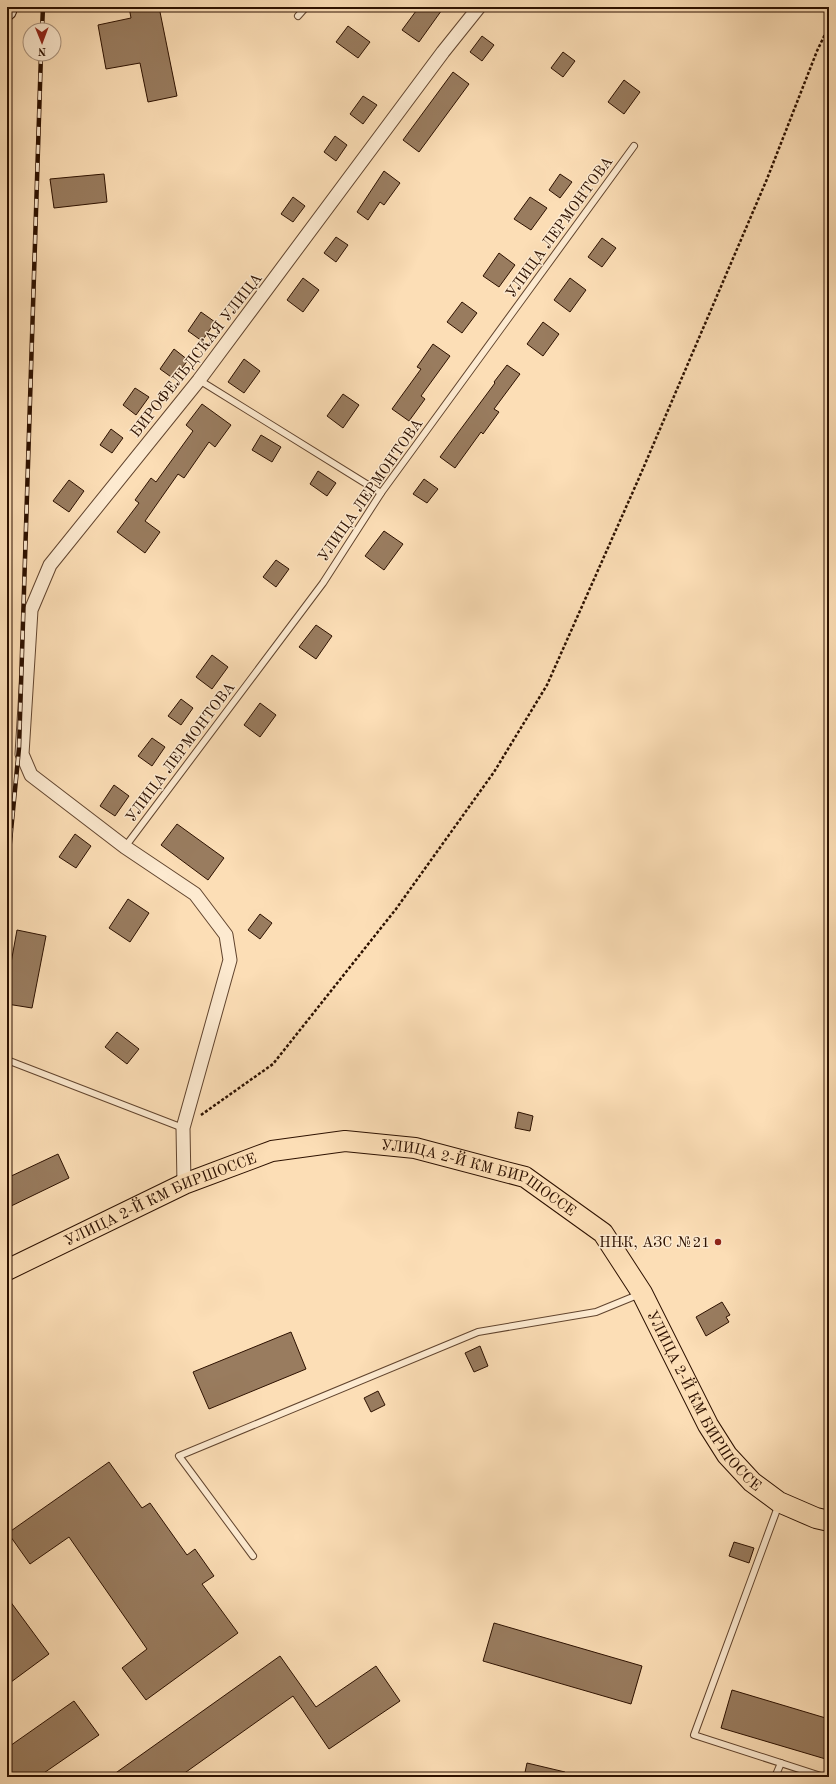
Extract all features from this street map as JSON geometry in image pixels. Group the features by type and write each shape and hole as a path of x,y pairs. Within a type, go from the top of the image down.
{"main road":[{"name":"УЛИЦА 2-Й КМ БИРШОССЕ","path":"7,1270 184,1184 272,1151 345,1141 415,1148 525,1178 603,1233 642,1294 708,1425 727,1455 752,1482 779,1502 823,1520"}],"street":[{"path":"7,11 8,7"},
{"name":"БИРОФЕЛЬДСКАЯ УЛИЦА","path":"125,847 31,775 22,754 30,610 50,565 199,380 443,52 479,7"},
{"path":"125,847 195,894 226,935 230,960 183,1128 184,1184"}],"lane":[{"path":"298,16 306,7"},
{"name":"УЛИЦА ЛЕРМОНТОВА","path":"125,847 323,583 381,493 634,146"},
{"path":"199,380 381,493"},
{"path":"7,1060 183,1128"},
{"path":"253,1556 179,1456 478,1332 596,1312 642,1294"},
{"path":"779,1502 694,1735 824,1777"},
{"path":"775,1777 781,1763"}],"path":[{"path":"183,1128 273,1064 396,909 494,772 547,685 639,478 758,201 817,51 829,26"}],"building":[{"path":"129,7 159,7 177,96 148,102 140,63 106,69 98,25 131,18"},
{"path":"419,7 444,7 419,42 402,30"},
{"path":"348,26 370,42 358,58 336,42"},
{"path":"482,36 494,45 482,61 470,52"},
{"path":"563,52 575,61 563,77 551,68"},
{"path":"453,72 469,84 419,152 403,140"},
{"path":"624,80 640,92 624,114 608,102"},
{"path":"363,96 377,105 363,124 350,114"},
{"path":"335,136 347,145 336,161 324,152"},
{"path":"384,171 400,183 384,205 380,202 368,220 357,212"},
{"path":"104,174 107,202 54,208 50,179"},
{"path":"560,174 572,182 560,198 549,190"},
{"path":"293,197 305,206 293,222 281,214"},
{"path":"530,197 547,208 531,230 514,219"},
{"path":"336,237 348,245 336,262 324,253"},
{"path":"602,238 616,248 602,267 588,257"},
{"path":"499,253 515,265 499,287 483,276"},
{"path":"303,278 319,290 303,312 287,300"},
{"path":"570,278 586,290 570,312 554,300"},
{"path":"462,302 477,313 462,333 447,322"},
{"path":"201,312 215,322 202,341 188,331"},
{"path":"543,322 559,334 543,356 527,344"},
{"path":"433,344 450,356 421,396 425,399 409,421 392,409 421,369 417,367"},
{"path":"174,349 188,360 174,379 160,369"},
{"path":"244,359 260,371 244,393 228,382"},
{"path":"507,365 520,374 494,409 499,412 483,434 481,432 455,468 440,457"},
{"path":"135,388 149,397 136,415 123,405"},
{"path":"343,394 359,405 343,428 327,416"},
{"path":"202,404 231,425 215,447 209,442 184,478 178,474 145,521 160,532 145,553 117,532 139,503 135,500 151,478 156,482 193,431 186,425"},
{"path":"111,429 123,438 112,453 100,445"},
{"path":"261,435 281,447 272,462 252,450"},
{"path":"318,471 336,483 327,496 310,484"},
{"path":"424,479 438,489 427,503 413,494"},
{"path":"69,480 84,491 69,512 53,501"},
{"path":"384,531 403,544 384,570 365,556"},
{"path":"276,560 289,569 276,587 263,577"},
{"path":"316,625 332,636 316,659 299,647"},
{"path":"212,655 228,667 212,689 196,677"},
{"path":"181,699 193,708 181,725 168,716"},
{"path":"260,703 276,715 260,737 244,725"},
{"path":"152,738 165,747 152,766 138,756"},
{"path":"114,785 129,796 115,816 100,806"},
{"path":"177,824 224,858 208,880 161,845"},
{"path":"75,834 91,846 76,868 59,857"},
{"path":"128,899 149,913 130,942 109,928"},
{"path":"260,914 272,923 260,939 248,930"},
{"path":"17,930 46,936 32,1008 7,1004 7,985"},
{"path":"117,1032 139,1049 127,1064 105,1047"},
{"path":"518,1112 533,1116 530,1131 515,1128"},
{"path":"58,1154 69,1178 7,1208 7,1178"},
{"path":"722,1302 730,1315 726,1317 729,1322 706,1336 696,1317"},
{"path":"291,1332 306,1369 209,1409 193,1372"},
{"path":"480,1346 488,1366 474,1372 465,1353"},
{"path":"378,1391 385,1405 371,1412 364,1398"},
{"path":"109,1462 142,1508 150,1503 187,1555 195,1549 214,1576 202,1584 238,1633 146,1700 122,1668 147,1649 69,1537 30,1564 8,1533"},
{"path":"734,1542 754,1548 749,1563 729,1556"},
{"path":"7,1597 49,1654 7,1685"},
{"path":"494,1623 642,1666 631,1704 483,1661"},
{"path":"280,1656 316,1707 376,1666 400,1701 329,1749 293,1696 179,1777 110,1777"},
{"path":"732,1690 829,1719 829,1760 721,1728"},
{"path":"74,1701 99,1735 38,1777 7,1777 7,1748"},
{"path":"527,1763 565,1772 565,1777 524,1777"}],"railway":[{"path":"42,22 43,7"},
{"path":"7,873 19,748 41,62"}],"place":[{"name":"ННК, АЗС №21","path":"718,1242"}]}
